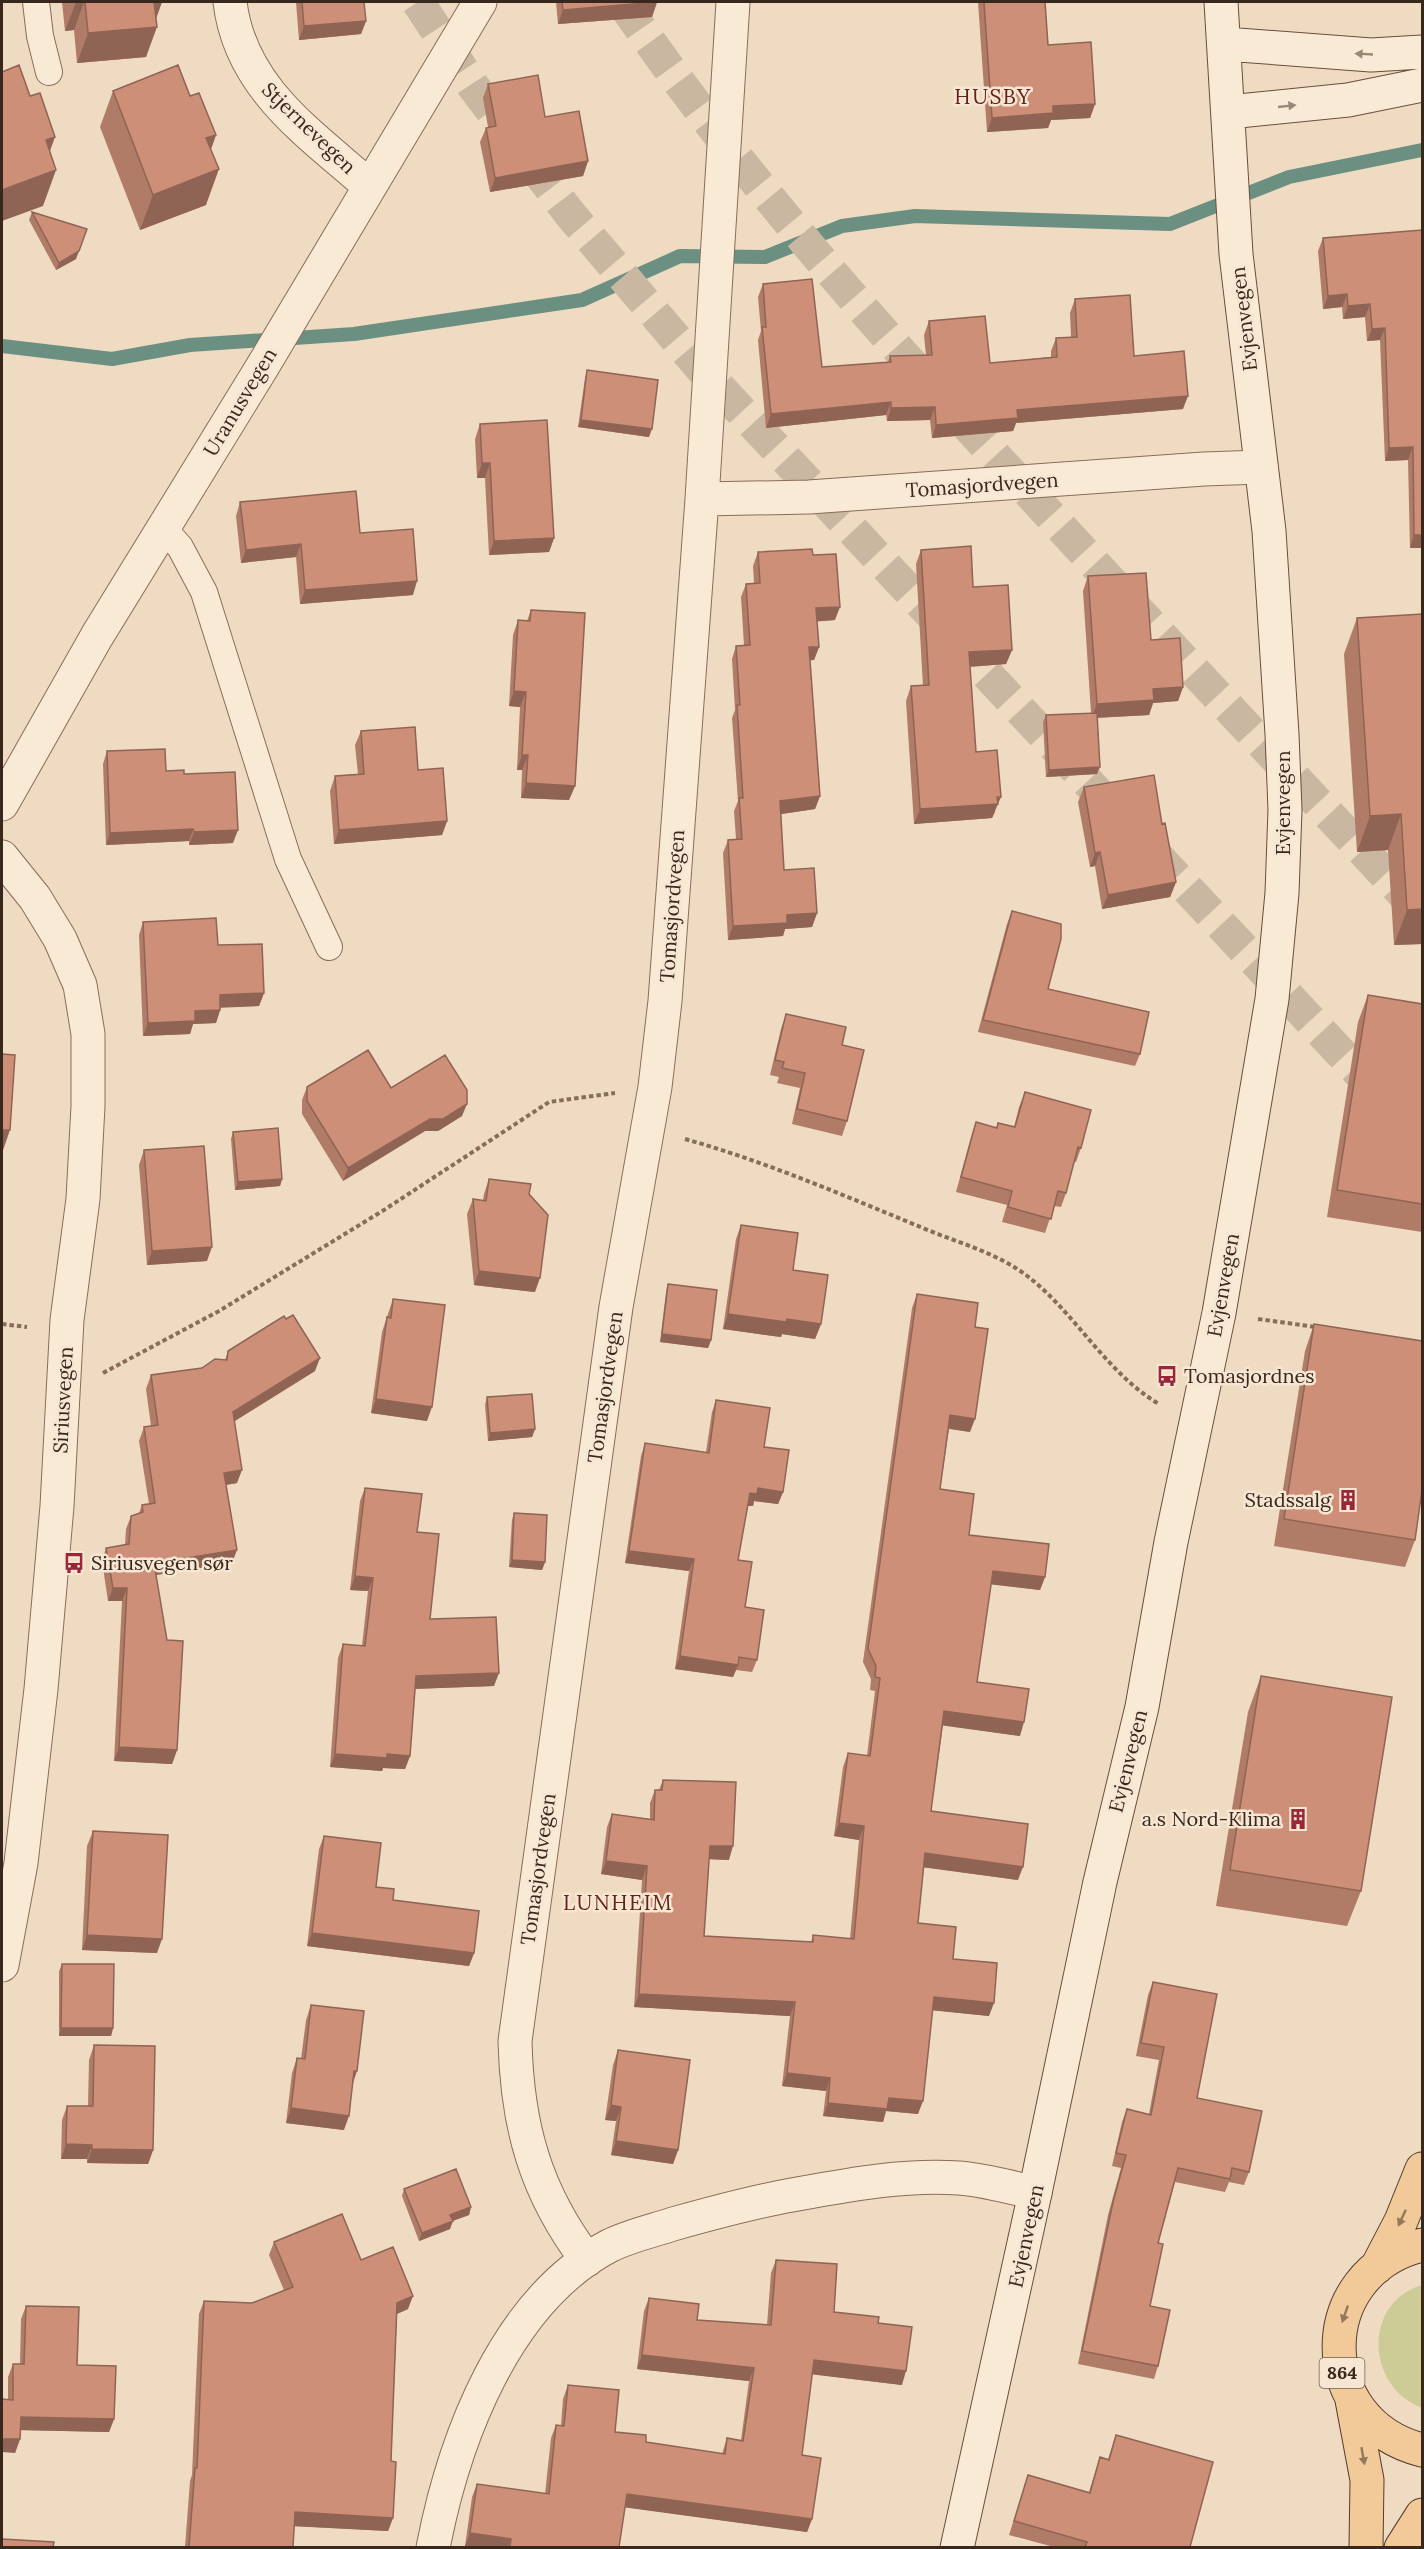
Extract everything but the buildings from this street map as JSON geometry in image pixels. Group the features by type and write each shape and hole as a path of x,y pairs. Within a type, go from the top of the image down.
{"main road":[{"name":"864","path":"1366,2547 1367,2480 1352,2399 1339,2361 1342,2322 1351,2297 1377,2267 1401,2221 1422,2169"},
{"name":"864","path":"1377,2267 1399,2252 1422,2245"},
{"name":"864","path":"1352,2399 1377,2429 1400,2443 1422,2450"},
{"path":"1401,2547 1422,2515"}],"street":[{"name":"Stjernevegen","path":"230,2 238,39 260,83 282,108 368,185"},
{"name":"Uranusvegen","path":"2,804 97,636 261,369 368,185 480,2"},
{"name":"Tomasjordvegen","path":"586,2260 562,2223 533,2162 519,2103 516,2041 614,1317 655,1087 665,1001 702,499 733,2"},
{"name":"Evjenvegen","path":"957,2547 1035,2193 1100,1882 1142,1707 1171,1542 1219,1313 1272,999 1282,893 1285,810 1269,531 1236,254 1221,2"},
{"path":"1225,44 1371,55 1422,52"},
{"path":"1229,112 1348,100 1422,85"},
{"name":"Tomasjordvegen","path":"702,499 809,497 1261,467"},
{"name":"Siriusvegen","path":"2,857 34,897 60,939 81,985 88,1034 88,1106 83,1199 67,1320 57,1506 41,1689 21,1863 2,1965"},
{"path":"433,2547 447,2484 495,2368 523,2324 549,2292 586,2260 610,2246 638,2235 698,2217 772,2199 839,2187 940,2177 976,2180 1035,2193"}],"lane":[{"path":"36,2 40,36 49,72"},
{"path":"163,528 180,547 204,592 288,859 329,947"}],"path":[{"path":"63,1394 219,1311 384,1210 549,1102 655,1087"},
{"path":"646,1133 682,1138 719,1148 999,1257 1027,1276 1042,1290 1141,1393 1168,1409"},
{"path":"1261,1320 1326,1329"}],"shaded area":[{"path":"1422,2285 1422,2408 1403,2397 1390,2382 1382,2365 1378,2345 1381,2326 1389,2309 1402,2295"}],"waterway":[{"path":"2,346 112,359 190,345 354,334 582,300 680,256 765,257 842,226 915,216 1170,224 1289,177 1422,150"}],"tunnel":[{"path":"418,2 473,86 570,214 700,367 1422,1140"},
{"path":"622,2 717,133 872,319 980,440 1422,914"}],"place":[{"name":"Tomasjordnes","path":"1167,1376"},
{"name":"Stadssalg","path":"1348,1500"},
{"name":"Siriusvegen sør","path":"74,1563"},
{"name":"a.s Nord-Klima","path":"1298,1819"}],"district":[{"name":"HUSBY","path":"993,97"},
{"name":"LUNHEIM","path":"618,1903"}]}
